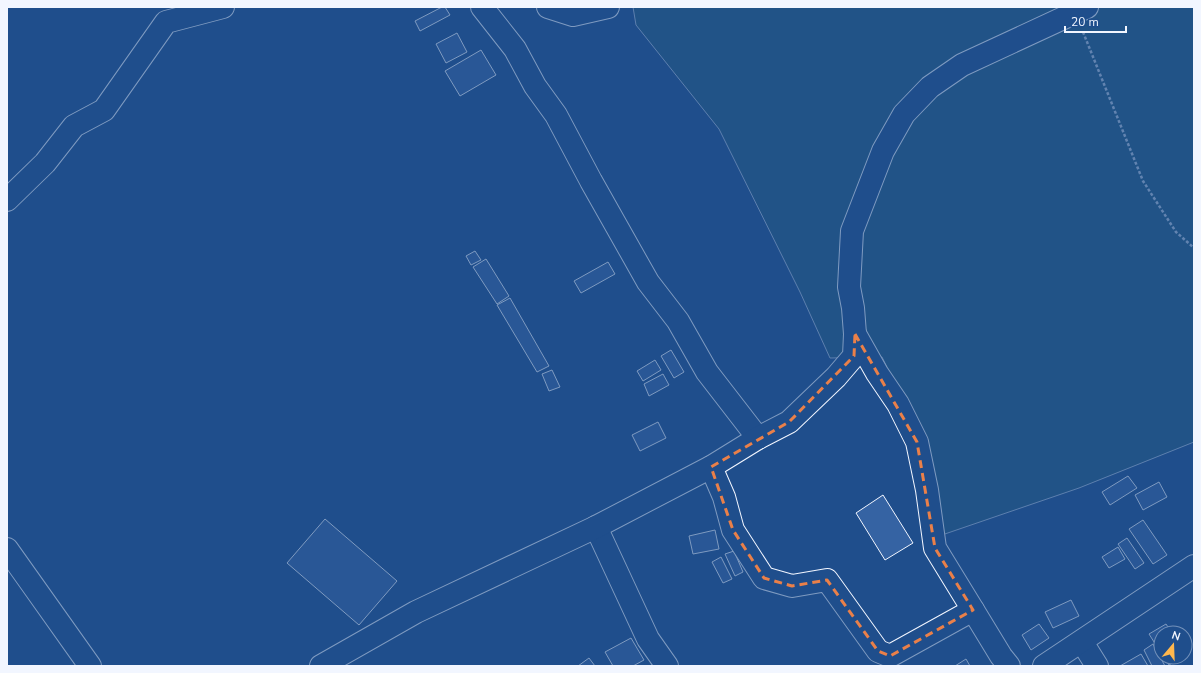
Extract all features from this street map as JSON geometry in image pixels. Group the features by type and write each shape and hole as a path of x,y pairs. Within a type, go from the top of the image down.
{"street":[{"path":"7,200 45,163 74,126 104,110 166,22 223,7"},
{"path":"482,7 515,49 536,86 556,115 594,187 648,282 678,321 707,372 758,438"},
{"path":"548,7 573,15 608,7"},
{"path":"321,666 416,612 596,527 711,467 758,438 789,422 836,377 854,356 855,334 853,308 849,287 852,231 883,151 904,114 930,87 962,65 1082,9"},
{"path":"855,334 877,373 898,404 917,442 927,490 935,548 1001,656 1009,666"},
{"path":"711,467 724,497 733,530 764,578 792,586 827,580 885,661 973,610"},
{"path":"596,527 648,639 667,666"},
{"path":"7,549 90,666"},
{"path":"1044,666 1194,566"},
{"path":"1082,642 1098,666"}],"path":[{"path":"1082,9 1080,22 1143,181 1176,232 1194,248"}],"highlighted area":[{"path":"855,334 917,442 935,548 973,610 890,656 878,651 827,580 792,586 764,578 733,530 711,467 789,422 854,356"}],"shaded area":[{"path":"633,7 1194,7 1194,442 1079,488 939,536 902,398 882,357 830,358 800,292 719,129 636,25"}],"building":[{"path":"442,7 445,7 450,15 420,31 415,21"},
{"path":"457,33 467,52 446,63 436,44"},
{"path":"481,50 496,75 460,96 445,71"},
{"path":"475,251 481,260 471,265 466,256"},
{"path":"486,259 509,296 497,304 473,267"},
{"path":"608,262 615,274 581,293 574,281"},
{"path":"510,298 549,366 537,372 497,305"},
{"path":"671,350 684,372 674,378 661,356"},
{"path":"655,360 661,370 643,381 637,371"},
{"path":"552,370 560,387 549,391 542,374"},
{"path":"663,374 669,385 649,396 644,384"},
{"path":"658,422 666,438 640,451 632,435"},
{"path":"1128,476 1137,488 1110,505 1102,492"},
{"path":"1159,482 1167,497 1143,510 1135,495"},
{"path":"883,495 913,543 885,560 856,513"},
{"path":"325,519 397,581 359,625 287,563"},
{"path":"1143,520 1167,555 1153,564 1129,529"},
{"path":"715,530 719,549 693,554 689,536"},
{"path":"1127,538 1144,563 1135,569 1118,544"},
{"path":"1118,547 1125,559 1109,568 1102,557"},
{"path":"734,551 743,572 735,576 725,554"},
{"path":"721,557 732,579 723,583 712,562"},
{"path":"1071,600 1079,616 1053,628 1045,612"},
{"path":"1039,624 1049,638 1031,650 1022,635"},
{"path":"1153,632 1153,640 1149,634"},
{"path":"631,638 644,660 633,666 613,666 605,652"},
{"path":"1153,644 1153,665 1165,666 1152,666 1144,650"},
{"path":"1141,654 1148,666 1120,666"},
{"path":"589,658 595,666 578,666"},
{"path":"966,659 970,666 955,666"}]}
